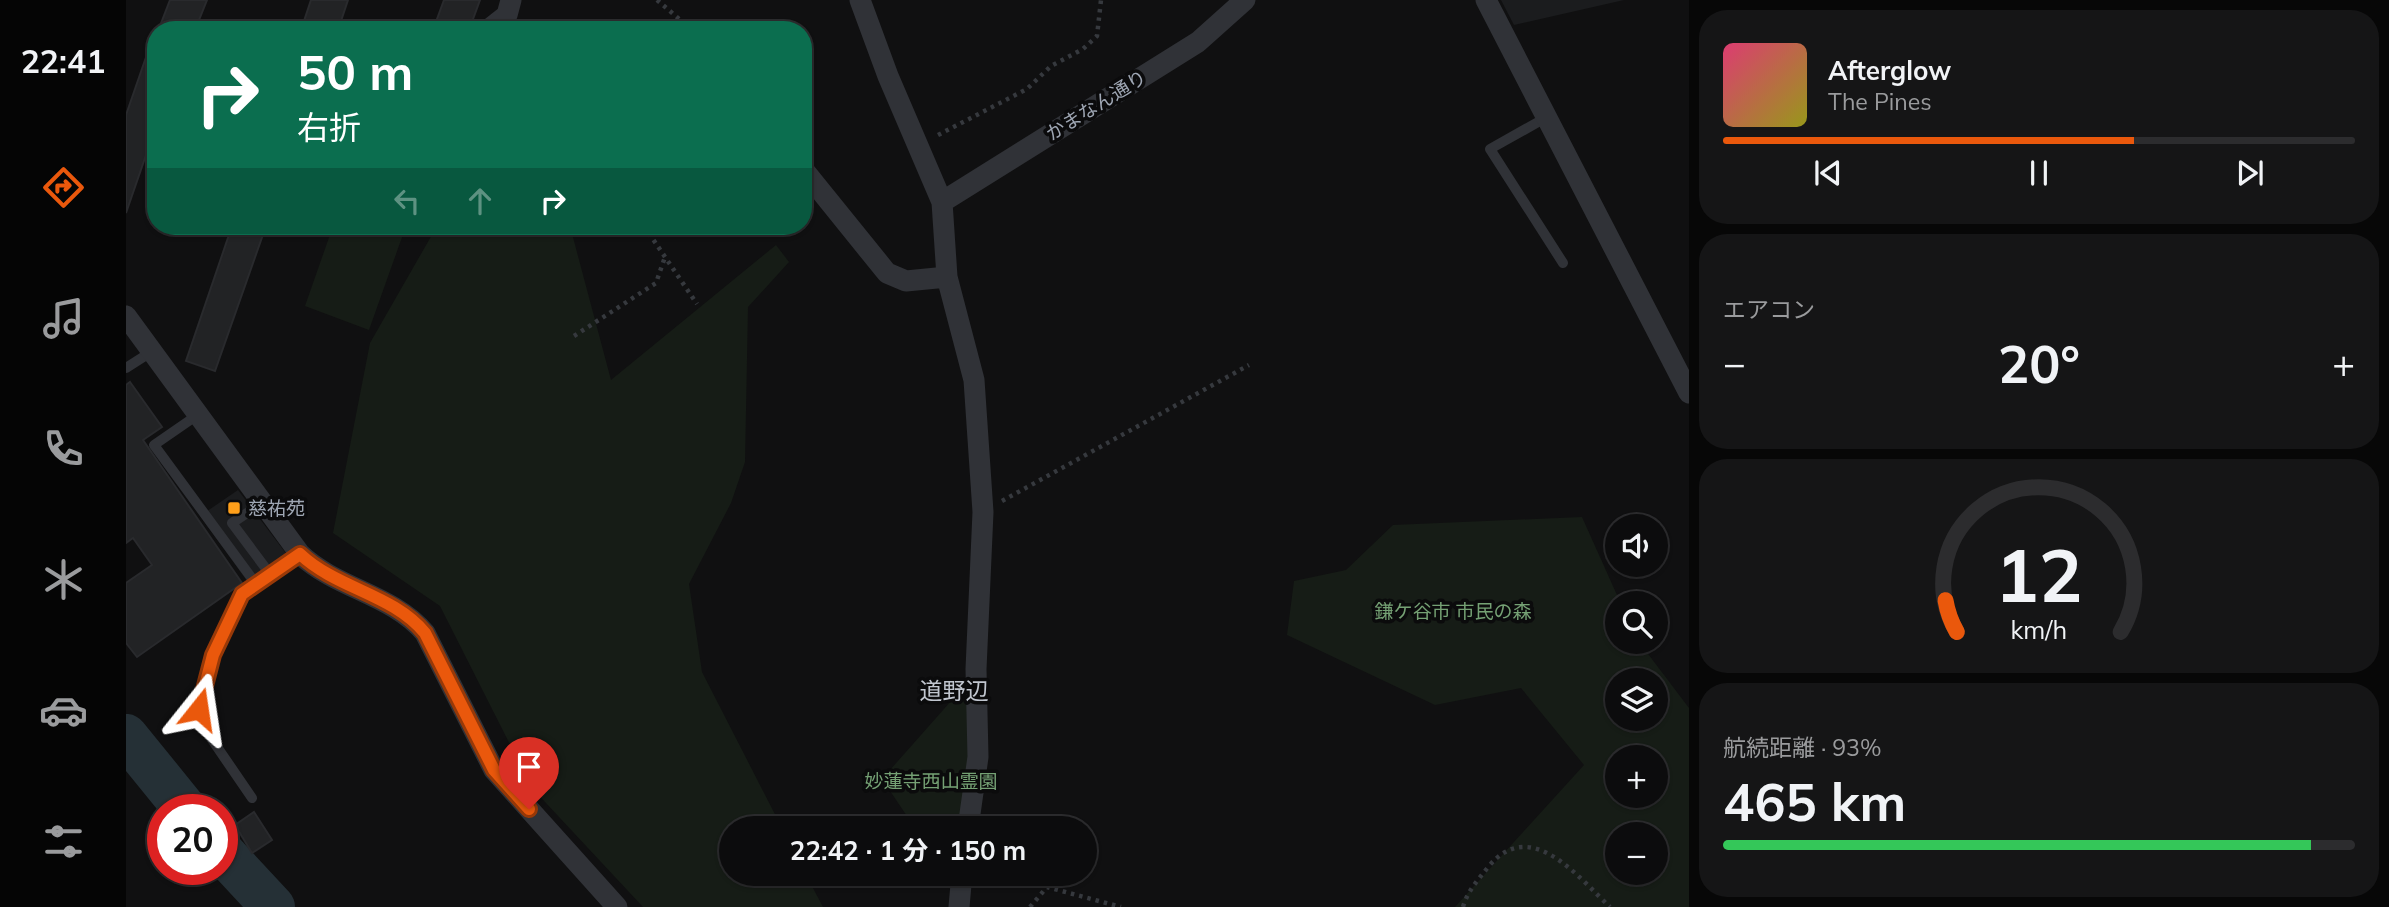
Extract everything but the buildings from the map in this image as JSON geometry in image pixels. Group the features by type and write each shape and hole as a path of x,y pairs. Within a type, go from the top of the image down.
{"street":[{"path":"499,21 507,15 511,0"},
{"path":"860,0 888,76 942,202 947,277 974,380 983,512 976,669 978,757 970,816"},
{"name":"かまなん通り","path":"942,202 1198,41 1245,0"},
{"path":"1486,0 1689,393"},
{"path":"812,180 887,273 906,281 947,277"},
{"path":"126,316 196,416 300,554 330,576 409,614 425,633 494,770 617,907"},
{"path":"959,907 961,886"}],"lane":[{"path":"1546,117 1490,149 1563,262"},
{"path":"126,368 151,352"},
{"path":"196,416 154,444 256,584"},
{"path":"262,503 232,523 270,574"},
{"path":"252,798 200,722 199,709 213,655 242,594 300,554"}],"path":[{"path":"657,0 682,21"},
{"path":"918,145 1027,89 1051,66 1083,49 1097,36 1102,0"},
{"path":"650,235 697,304"},
{"path":"574,336 656,283 664,257"},
{"path":"983,512 1249,365"},
{"path":"1463,907 1468,891 1493,861 1517,847 1538,848 1555,856 1610,907"},
{"path":"1030,907 1047,887 1121,907"}],"shaded area":[{"path":"1501,0 1624,0 1514,25"},
{"path":"238,490 294,564 255,592 200,516"}],"green space":[{"path":"330,235 403,235 369,330 305,306"},
{"path":"432,235 572,235 611,380 776,245 789,262 748,307 745,462 731,503 689,584 702,672 776,816 719,816 719,886 812,886 823,907 643,907 532,788 440,606 333,533 370,343"},
{"name":"鎌ケ谷市 市民の森","path":"1582,517 1605,568 1605,577 1609,577 1615,591 1605,591 1605,654 1648,654 1659,668 1605,668 1605,731 1668,731 1668,680 1689,708 1689,907 1455,907 1584,765 1521,688 1435,705 1287,635 1294,581 1346,570 1393,525"},
{"name":"妙蓮寺西山霊園","path":"967,683 973,760 966,816 907,816 882,779"}],"waterway":[{"path":"126,736 173,794"},
{"path":"238,869 273,907"}],"place":[{"name":"慈祐苑","path":"234,508"}],"district":[{"name":"道野辺","path":"954,691"}],"route":[{"path":"199,709 213,655 242,594 300,554 313,567 409,614 425,633 494,770 529,809"}]}
